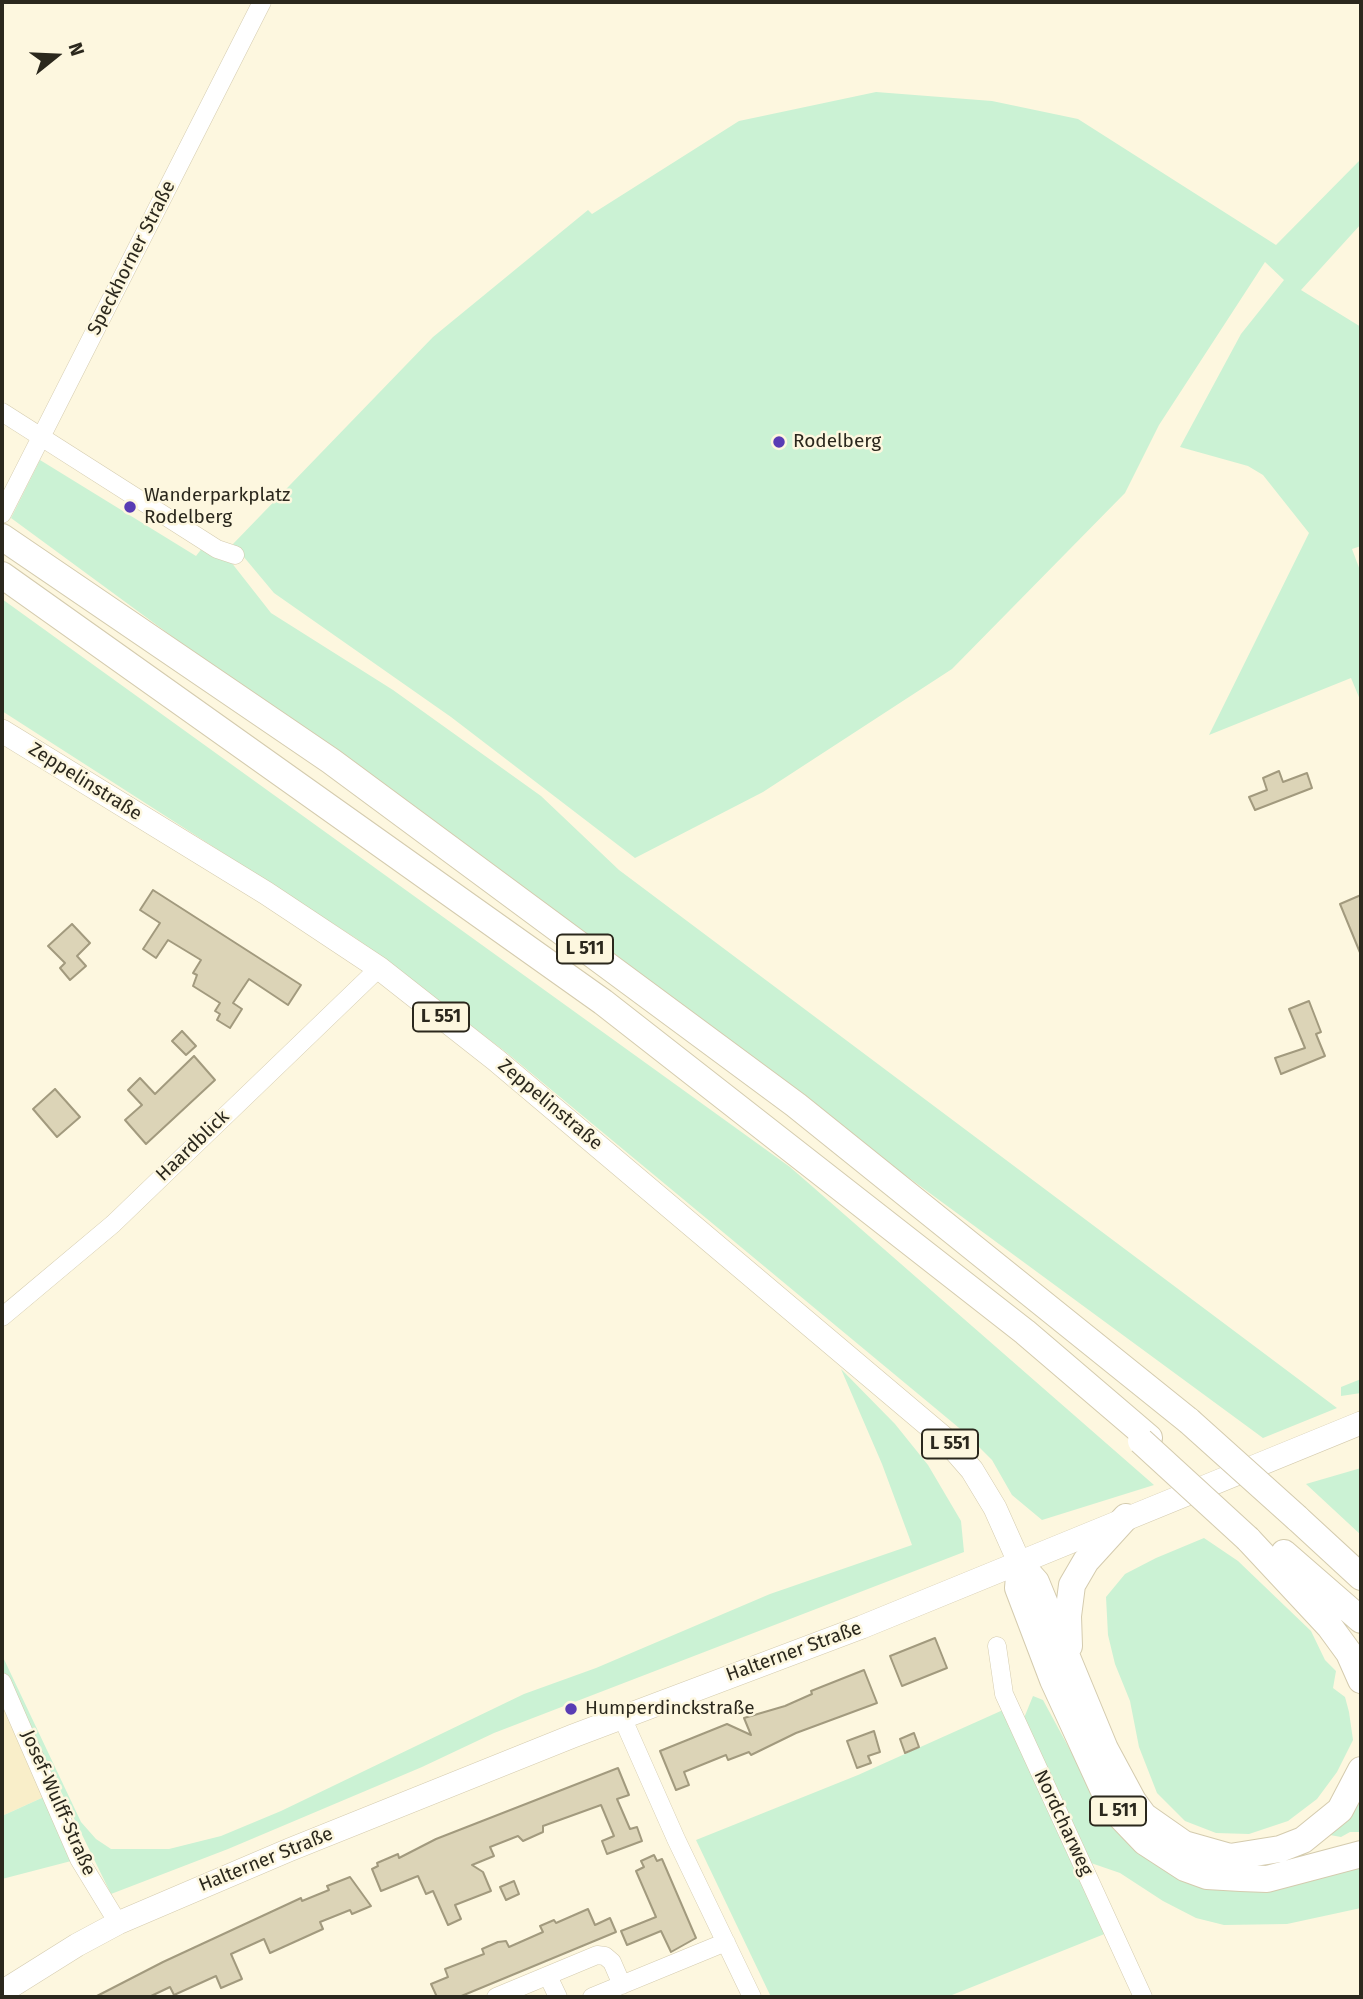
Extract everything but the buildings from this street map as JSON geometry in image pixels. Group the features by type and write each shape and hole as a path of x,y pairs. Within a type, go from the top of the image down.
{"highway":[{"name":"L 511","path":"8,541 331,761 796,1105 1189,1422 1361,1577"},
{"name":"L 511","path":"2,575 603,1002 1026,1332 1254,1535 1361,1620"},
{"name":"L 511","path":"1070,1665 1068,1616 1072,1585 1086,1561 1126,1517"},
{"name":"L 511","path":"1254,1535 1330,1627 1349,1653 1361,1680"},
{"name":"L 511","path":"1020,1564 1037,1582 1105,1749 1133,1801 1144,1816 1184,1844 1230,1857 1255,1855 1303,1840 1340,1810 1361,1770"},
{"name":"L 511","path":"1020,1564 1018,1588 1053,1680 1104,1791 1122,1818 1145,1842 1185,1868 1207,1876 1241,1878 1267,1879 1361,1854"}],"main road":[{"name":"Zeppelinstraße","path":"2,731 266,893 379,968 496,1060 945,1438 972,1470 995,1508 1020,1564"},
{"name":"Halterner Straße","path":"5,1994 118,1923 293,1848 622,1717 1020,1564 1126,1517 1361,1423"}],"street":[{"name":"Speckhorner Straße","path":"2,514 262,2"},
{"path":"2,412 217,549 234,555"},
{"name":"Haardblick","path":"2,1317 113,1224 379,968"},
{"name":"Nordcharweg","path":"997,1646 1004,1694 1143,1997"},
{"name":"Josef-Wulff-Straße","path":"2,1682 79,1858 118,1923"},
{"path":"622,1717 752,1997"},
{"path":"592,1997 627,1988 726,1942"},
{"path":"496,1997 597,1955 605,1956 612,1962 627,1988"},
{"path":"548,1976 558,1997"}],"shaded area":[{"path":"2,1700 46,1796 2,1816"}],"green space":[{"path":"876,92 992,101 1078,119 1276,245 1361,159 1361,224 1301,290 1361,327 1361,546 1352,549 1361,573 1361,702 1351,678 1209,735 1309,533 1263,475 1248,466 1180,447 1241,334 1284,280 1265,262 1159,425 1125,493 952,669 763,792 635,858 451,717 274,593 233,544 433,337 588,210 592,214 739,121"},
{"path":"40,460 196,556 203,547 231,562 271,613 393,690 541,796 619,870 1337,1408 1263,1438 11,518"},
{"path":"2,599 790,1167 1154,1485 1042,1520 1012,1495 992,1460 964,1432 507,1053 357,939 2,711"},
{"path":"841,1369 895,1424 928,1465 961,1521 964,1552 494,1733 422,1767 228,1849 111,1894 2,1671 2,1655 81,1822 96,1839 111,1849 169,1849 221,1836 281,1811 524,1694 596,1668 770,1594 912,1545 882,1464"},
{"path":"1361,1379 1361,1393 1341,1396 1341,1387"},
{"path":"1361,1468 1361,1535 1306,1484"},
{"path":"1204,1538 1238,1561 1311,1631 1325,1660 1336,1671 1333,1688 1345,1697 1349,1712 1353,1740 1337,1772 1317,1799 1288,1821 1249,1834 1216,1833 1185,1821 1157,1793 1139,1747 1130,1701 1115,1664 1108,1635 1106,1597 1125,1574"},
{"path":"1033,1696 1043,1700 1094,1794 1182,1872 1361,1864 1361,1908 1287,1924 1224,1925 1196,1918 1163,1901 1120,1873 1091,1863 1079,1869 1107,1933 947,1997 771,1997 696,1840 858,1775 1003,1710 1024,1718"},
{"path":"1361,1795 1361,1832 1350,1832 1341,1837 1330,1835"},
{"path":"46,1796 75,1860 2,1879 2,1816"}],"place":[{"name":"Rodelberg","path":"779,442"},
{"name":"Wanderparkplatz Rodelberg","path":"130,507"},
{"name":"Humperdinckstraße","path":"571,1709"}]}
